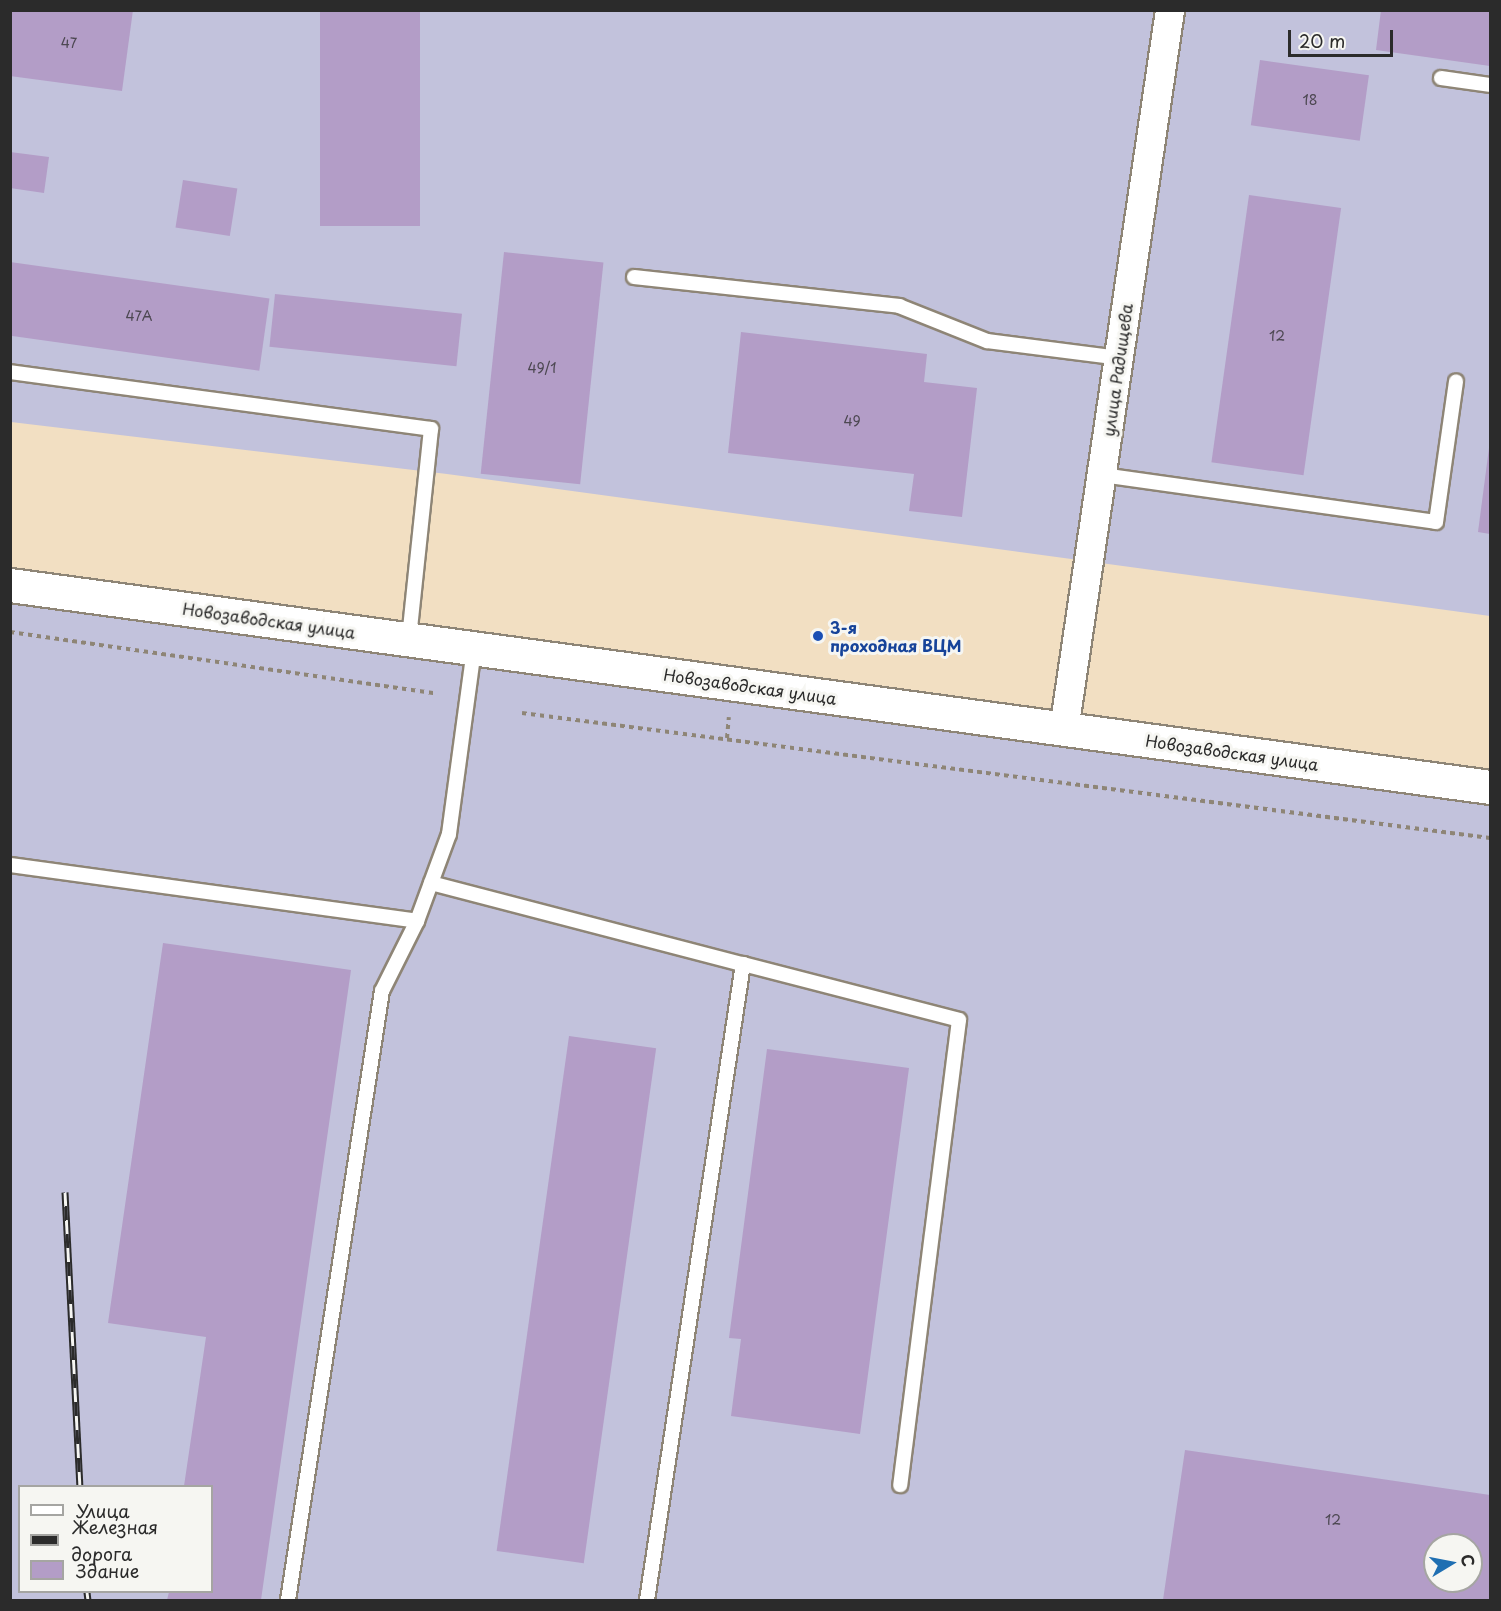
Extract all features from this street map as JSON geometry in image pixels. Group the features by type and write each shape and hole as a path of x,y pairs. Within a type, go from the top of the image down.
{"main road":[{"name":"Новозаводская улица","path":"10,585 1491,787"}],"street":[{"name":"улица Радищева","path":"1064,730 1170,10"}],"lane":[{"path":"1441,78 1491,85"},
{"path":"634,277 899,306 987,341 1119,358"},
{"path":"10,372 431,429 409,639"},
{"path":"1102,475 1436,522 1456,381"},
{"path":"288,1600 382,991 417,921 449,834 474,648"},
{"path":"10,865 417,921"},
{"path":"431,883 959,1020 900,1485"},
{"path":"647,1600 743,964"}],"path":[{"path":"10,633 435,693"},
{"path":"727,738 730,710"},
{"path":"522,713 1491,838"}],"shaded area":[{"path":"11,11 1490,11 1490,616 447,474 11,422"},
{"path":"11,585 1490,785 1490,1600 11,1600"}],"building":[{"path":"10,10 133,10 122,91 10,76"},
{"path":"320,10 420,10 420,226 320,226"},
{"path":"1381,10 1490,10 1490,66 1376,50"},
{"path":"1260,60 1369,75 1360,141 1251,125"},
{"path":"10,152 49,157 44,193 10,188"},
{"path":"183,180 237,189 230,236 175,227"},
{"path":"1249,195 1341,208 1304,475 1211,462"},
{"path":"504,252 603,262 580,484 481,474"},
{"path":"10,262 269,298 259,371 10,336"},
{"path":"275,294 462,314 456,366 269,347"},
{"path":"741,332 927,354 924,382 977,388 962,517 909,511 914,474 728,453"},
{"path":"1490,448 1490,534 1478,532"},
{"path":"163,943 351,970 261,1600 167,1600 169,1593 213,1593 213,1485 184,1485 206,1337 108,1323"},
{"path":"569,1036 656,1048 584,1563 497,1551"},
{"path":"767,1049 909,1068 860,1434 731,1416 741,1339 729,1338"},
{"path":"1185,1450 1490,1495 1490,1600 1163,1600"}],"railway":[{"path":"65,1192 80,1485"},
{"path":"87,1593 88,1600"}],"place":[{"name":"3-я проходная ВЦМ","path":"818,636"}]}
